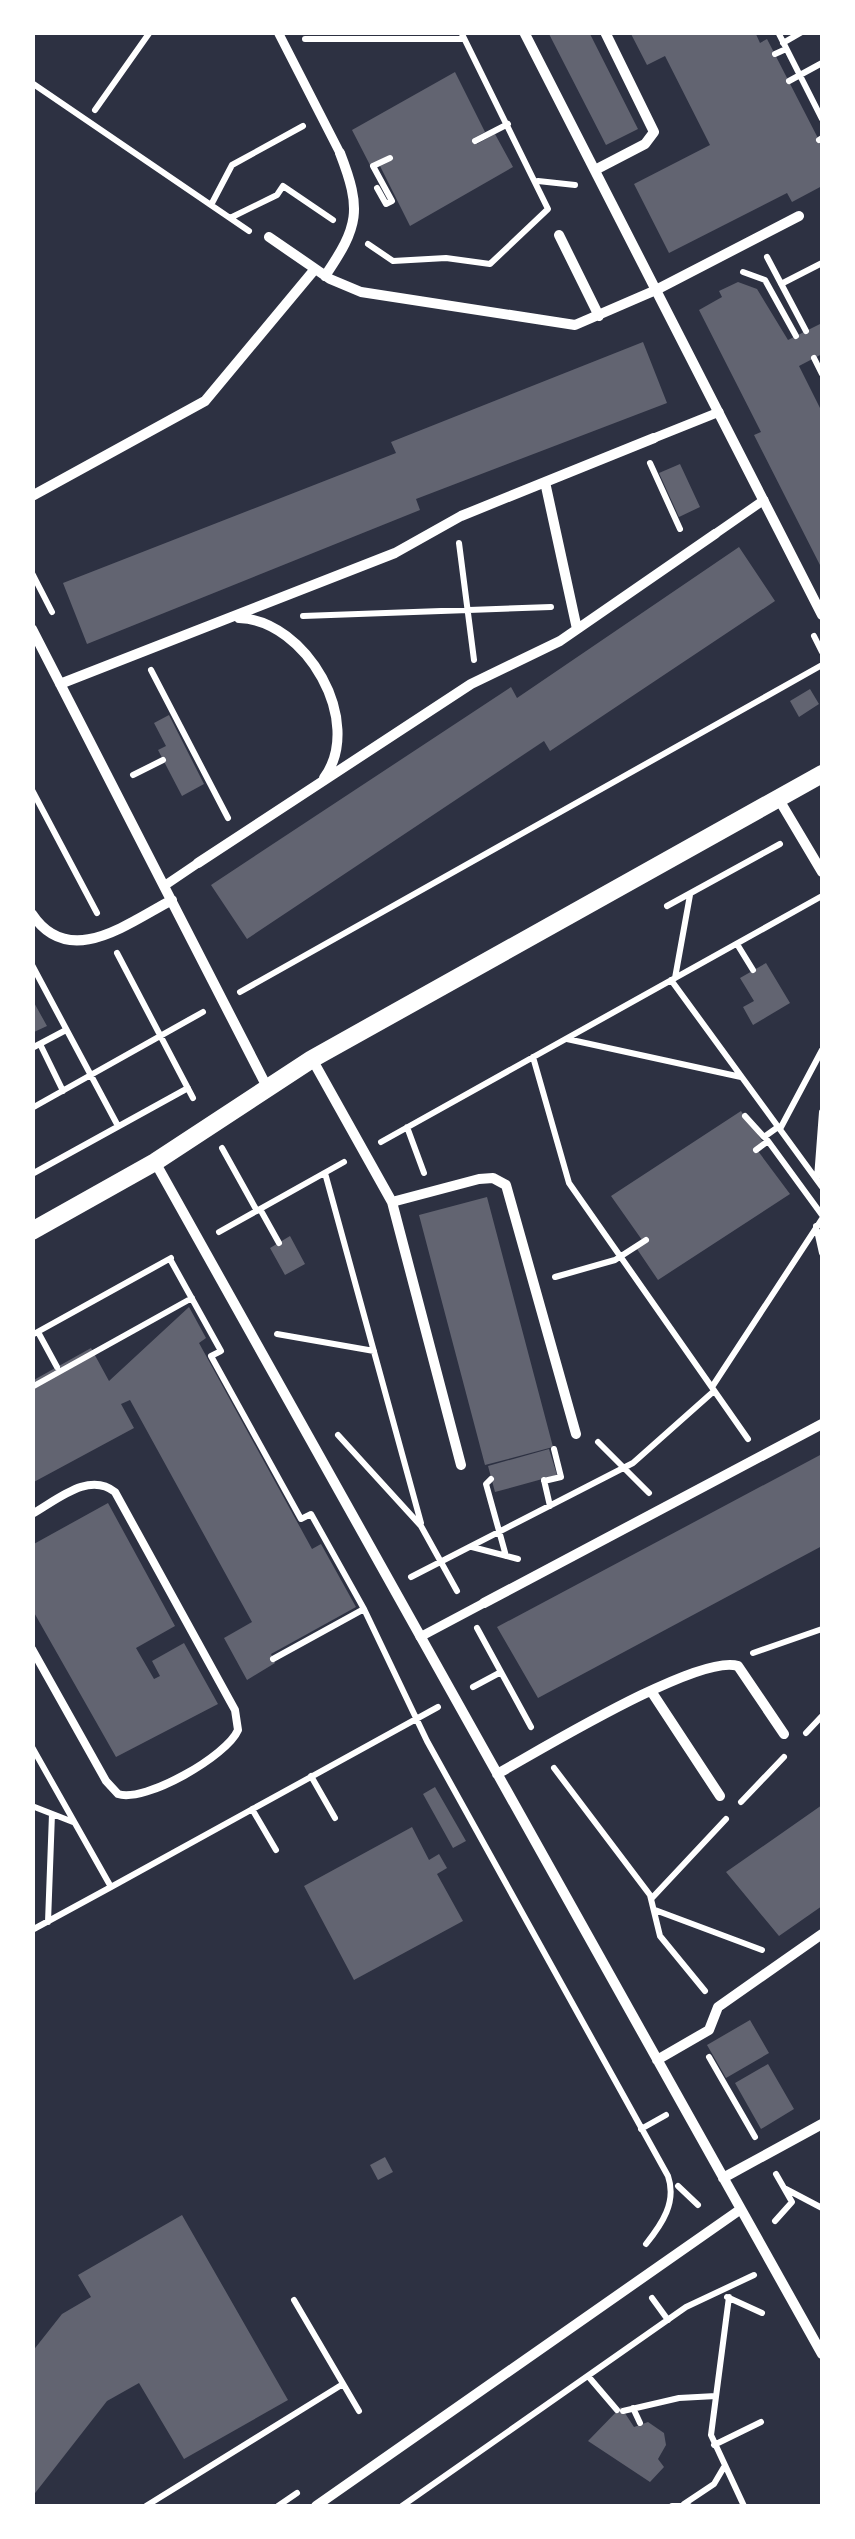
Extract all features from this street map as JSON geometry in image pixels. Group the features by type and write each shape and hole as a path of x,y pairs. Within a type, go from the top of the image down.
{"street":[{"path":"524,32 822,615"},
{"path":"594,170 645,144 654,132 605,32"},
{"path":"280,36 340,153 356,198 351,233 325,276"},
{"path":"268,237 325,276 367,294 566,325 599,316 656,290 799,216"},
{"path":"558,235 599,316"},
{"path":"32,496 205,401 314,268"},
{"path":"60,684 395,553 455,519 719,412"},
{"path":"544,482 577,628"},
{"path":"164,886 477,681 540,652 764,500"},
{"path":"230,618 278,628 317,667 330,700 335,740 330,770 321,782"},
{"path":"32,629 268,1088"},
{"path":"32,1231 156,1162 312,1058 822,774"},
{"path":"778,798 822,872"},
{"path":"32,914 48,934 78,942 102,937 172,900"},
{"path":"312,1058 392,1202 462,1465"},
{"path":"156,1162 822,2354"},
{"path":"392,1202 489,1178 506,1185 576,1434"},
{"path":"420,1637 822,1424"},
{"path":"497,1774 652,1691 722,1664 738,1666 784,1734"},
{"path":"652,1691 720,1796"},
{"path":"657,2060 709,2030 718,2007 822,1934"},
{"path":"723,2178 822,2124"},
{"path":"316,2506 741,2208"}],"lane":[{"path":"32,1514 88,1484 106,1485 115,1492 235,1710 238,1730 222,1752 145,1794 118,1794 106,1781 32,1649"}],"path":[{"path":"95,110 150,32"},
{"path":"778,32 822,119"},
{"path":"775,54 802,32"},
{"path":"230,218 277,196 283,186 393,262 446,258 490,264 548,208 462,36 280,36"},
{"path":"789,81 822,63"},
{"path":"32,83 255,235 268,237"},
{"path":"806,114 818,105"},
{"path":"211,205 232,165 322,116"},
{"path":"475,141 508,124"},
{"path":"537,181 604,188"},
{"path":"757,238 806,331"},
{"path":"781,284 822,263"},
{"path":"731,275 751,272 765,280 796,336"},
{"path":"747,285 751,272"},
{"path":"814,358 822,374"},
{"path":"641,444 691,550"},
{"path":"455,519 477,681"},
{"path":"274,600 282,610 302,616 572,606"},
{"path":"141,652 238,838"},
{"path":"239,993 822,666"},
{"path":"113,786 163,760"},
{"path":"32,790 99,919"},
{"path":"667,906 798,834"},
{"path":"690,894 673,979 822,1187"},
{"path":"214,1235 822,896"},
{"path":"737,944 752,970"},
{"path":"115,949 193,1098"},
{"path":"33,968 118,1126"},
{"path":"32,1108 209,1010"},
{"path":"43,1028 49,1039"},
{"path":"63,1091 36,1046 66,1030"},
{"path":"566,1039 742,1077"},
{"path":"756,1150 780,1129 822,1050"},
{"path":"533,1057 562,1170 761,1457"},
{"path":"32,1174 188,1088"},
{"path":"817,1179 822,1112"},
{"path":"744,1116 764,1137 780,1129"},
{"path":"407,1127 430,1192"},
{"path":"392,1586 624,1468 713,1389 822,1217 768,1141"},
{"path":"222,1148 279,1243"},
{"path":"326,1172 422,1528"},
{"path":"816,1226 822,1253"},
{"path":"535,1282 621,1258 646,1240"},
{"path":"57,1367 35,1334 179,1254"},
{"path":"170,1259 203,1325 221,1351 211,1356 301,1519 311,1514 364,1609 426,1741 668,2176 672,2191 665,2218 642,2249"},
{"path":"32,1387 192,1298"},
{"path":"276,1334 374,1351"},
{"path":"592,1437 664,1508"},
{"path":"550,1506 544,1480 561,1476 554,1449"},
{"path":"491,1479 486,1484 506,1556"},
{"path":"470,1546 552,1568"},
{"path":"273,1659 364,1609"},
{"path":"722,1664 822,1629"},
{"path":"468,1690 501,1672"},
{"path":"32,1930 442,1704"},
{"path":"32,1747 111,1887"},
{"path":"311,1776 334,1818"},
{"path":"32,1806 75,1823"},
{"path":"252,1809 276,1850"},
{"path":"48,1922 52,1814"},
{"path":"655,1910 786,1960"},
{"path":"743,2117 752,2112"},
{"path":"678,2186 698,2205"},
{"path":"784,2188 822,2208"},
{"path":"402,2506 686,2307 772,2264"},
{"path":"719,2292 762,2313"},
{"path":"728,2297 711,2435 744,2506"},
{"path":"294,2300 359,2411"},
{"path":"588,2376 620,2410 679,2398 716,2396"},
{"path":"146,2506 343,2384"},
{"path":"634,2408 640,2423"},
{"path":"714,2445 761,2422"},
{"path":"672,2506 686,2505 714,2484 724,2467"}],"building":[{"path":"548,32 589,32 638,129 606,145"},
{"path":"630,32 755,32 760,43 767,39 822,146 822,186 792,202 787,193 669,253 634,184 710,145 665,56 647,65"},
{"path":"455,72 485,132 474,138 477,144 495,134 513,167 410,226 380,166 392,160 389,155 370,165 352,130"},
{"path":"738,282 757,289 788,340 822,323 822,354 799,366 822,412 822,569 754,435 761,432 699,310 722,297 719,291"},
{"path":"643,342 667,403 416,499 420,510 87,644 63,583 396,453 391,442"},
{"path":"680,464 700,507 679,517 659,473"},
{"path":"739,547 775,601 550,751 544,741 247,939 211,885 511,687 517,698"},
{"path":"810,689 819,704 799,717 790,701"},
{"path":"169,715 204,784 182,796 158,750 166,746 154,723"},
{"path":"766,963 790,1003 753,1025 743,1007 754,1001 740,978"},
{"path":"32,999 47,1026 32,1033"},
{"path":"741,1111 763,1142 758,1151 790,1194 658,1280 637,1249 642,1240 611,1196"},
{"path":"487,1197 553,1447 485,1465 419,1215"},
{"path":"290,1236 305,1264 285,1275 270,1248"},
{"path":"189,1307 206,1338 199,1343 312,1549 321,1544 356,1607 271,1654 275,1663 247,1680 224,1638 252,1622 130,1400 121,1404 134,1428 32,1483 32,1381 91,1348 109,1381"},
{"path":"549,1449 557,1475 495,1492 488,1466"},
{"path":"822,1454 822,1546 538,1698 497,1627"},
{"path":"108,1503 175,1626 136,1648 154,1679 160,1676 152,1661 184,1643 218,1704 116,1757 32,1609 32,1545"},
{"path":"435,1787 466,1841 453,1848 423,1794"},
{"path":"822,1805 822,1906 779,1936 726,1872"},
{"path":"412,1827 429,1860 439,1854 447,1868 437,1874 463,1921 354,1980 304,1886"},
{"path":"750,2020 769,2053 726,2078 707,2045"},
{"path":"768,2064 794,2109 761,2129 735,2083"},
{"path":"385,2157 393,2172 378,2180 370,2165"},
{"path":"182,2215 288,2400 184,2459 139,2383 107,2401 32,2497 32,2352 62,2314 91,2297 78,2275"},
{"path":"621,2407 634,2427 648,2422 664,2433 666,2445 658,2459 664,2467 650,2482 588,2441"}]}
